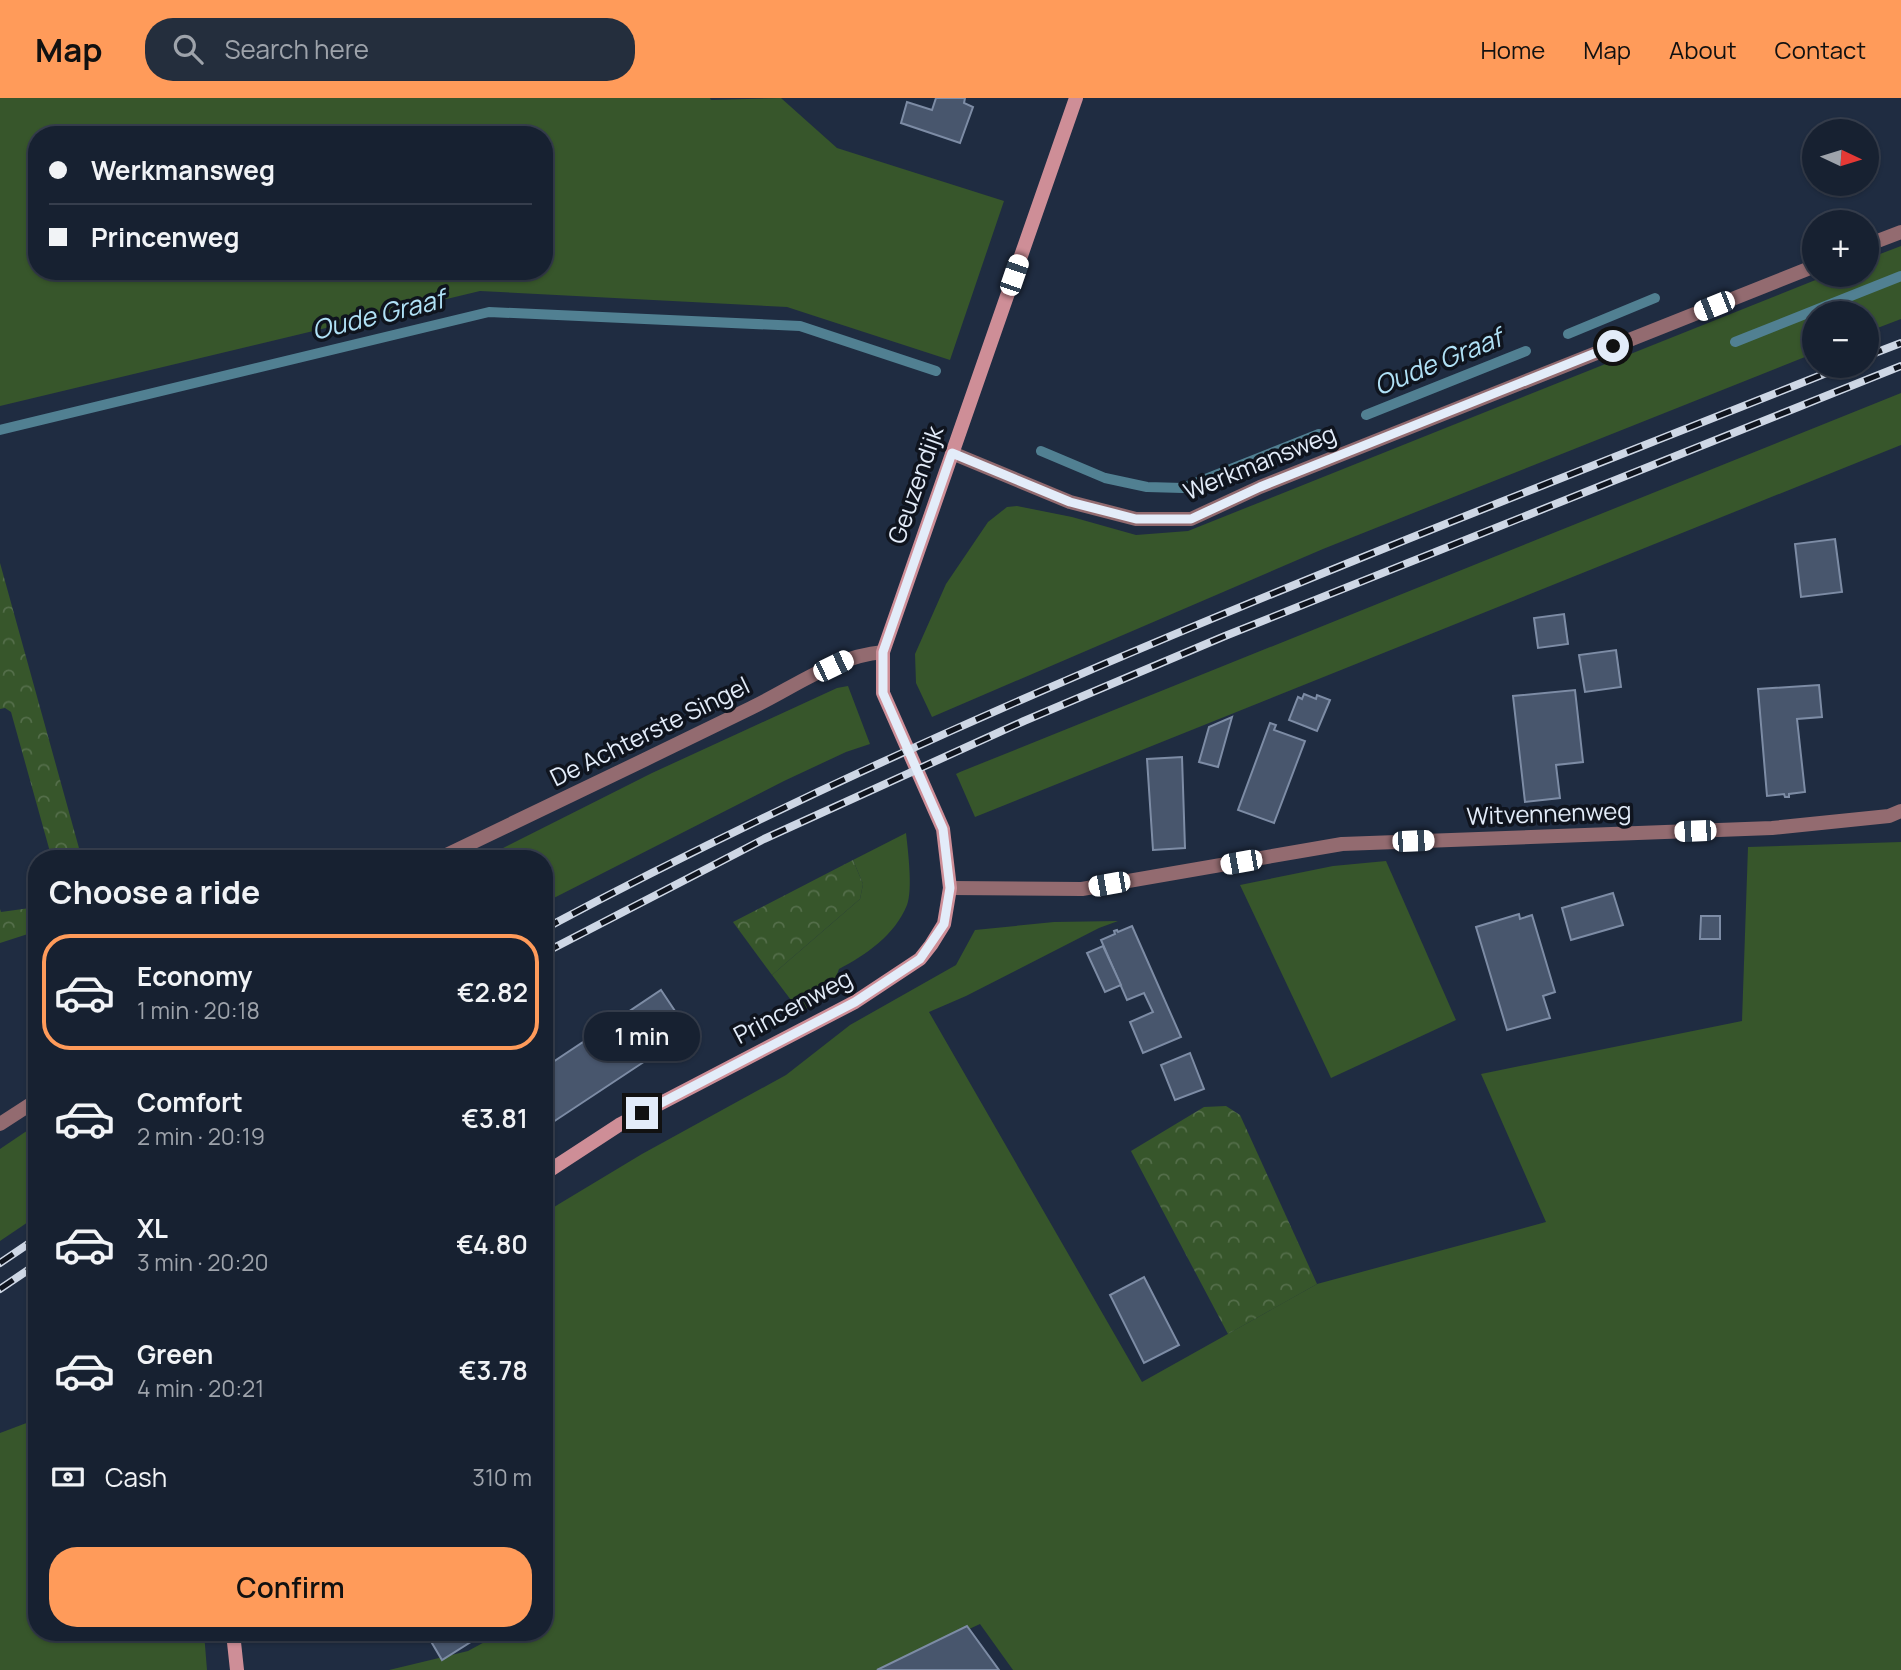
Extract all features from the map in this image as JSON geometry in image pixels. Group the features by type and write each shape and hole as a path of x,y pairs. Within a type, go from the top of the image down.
{"main road":[{"name":"Geuzendijk","path":"950,888 943,829 883,693 883,652 1076,98"},
{"name":"Princenweg","path":"553,1168 618,1125 855,1002 920,959 944,924 950,888"},
{"path":"234,1641 237,1670"}],"street":[{"path":"1879,240 1901,232"},
{"name":"Werkmansweg","path":"952,453 1070,502 1136,519 1191,519 1260,487 1802,271"},
{"name":"De Achterste Singel","path":"457,850 782,694 849,658 865,653 883,652"},
{"name":"Witvennenweg","path":"950,888 1082,889 1342,844 1772,828 1889,816 1901,811"},
{"path":"0,1124 28,1106"}],"green space":[{"path":"0,98 781,98 837,148 1004,201 950,360 787,307 480,291 0,406"},
{"path":"1901,246 1901,319 1879,327 1879,301 1802,301 1802,358 1323,549 932,717 916,683 915,654 946,584 988,522 1007,507 1017,506 1072,517 1136,535 1188,531 1802,285 1879,287 1879,254"},
{"path":"1901,393 1901,445 975,817 956,774 960,772"},
{"path":"0,563 80,850 49,850 11,712 5,708 0,709"},
{"path":"848,686 870,744 846,752 784,781 553,898 553,850 499,850 652,773 837,688"},
{"path":"906,833 910,890 902,916 879,943 839,969 829,997 800,1012 772,975 860,899 863,884 853,860"},
{"path":"1901,842 1901,1670 1013,1670 980,1624 881,1670 389,1670 468,1651 486,1641 553,1641 553,1208 642,1154 786,1075 850,1025 956,965 975,930 1054,922 1118,921 929,1012 1142,1382 1317,1284 1546,1222 1481,1074 1742,1021 1748,847"},
{"path":"853,860 863,884 860,899 772,975 733,922"},
{"path":"1386,861 1456,1020 1331,1078 1240,885 1333,866"},
{"path":"28,908 28,934 0,943 0,909 1,912"},
{"path":"1226,1106 1240,1115 1317,1284 1228,1334 1131,1151 1204,1107"},
{"path":"28,1130 28,1222 0,1241 0,1149"},
{"path":"28,1422 28,1641 205,1641 207,1670 0,1670 0,1433"}],"building":[{"path":"936,98 965,98 964,103 973,107 960,143 901,123 907,102 932,110"},
{"path":"1835,539 1842,592 1801,597 1795,544"},
{"path":"1564,614 1568,644 1538,648 1534,618"},
{"path":"1616,650 1621,687 1585,692 1579,655"},
{"path":"1819,685 1822,717 1797,719 1805,792 1789,794 1789,797 1784,794 1767,796 1758,689"},
{"path":"1575,690 1583,762 1556,765 1560,798 1525,802 1513,696"},
{"path":"1304,694 1316,699 1317,695 1330,700 1317,731 1289,720 1298,697 1302,699"},
{"path":"1232,717 1218,767 1199,762 1209,727"},
{"path":"1270,723 1276,725 1274,730 1305,741 1274,823 1238,810"},
{"path":"1182,757 1185,848 1153,850 1147,759"},
{"path":"1613,893 1623,925 1571,940 1562,908"},
{"path":"1519,914 1520,919 1532,915 1555,992 1543,996 1550,1018 1507,1030 1476,927"},
{"path":"1701,916 1720,916 1720,939 1700,939"},
{"path":"1132,926 1181,1037 1143,1053 1130,1022 1153,1012 1144,993 1127,1000 1101,940 1115,934 1114,931"},
{"path":"1103,946 1121,985 1105,992 1087,953"},
{"path":"661,990 689,1032 553,1122 553,1062"},
{"path":"1190,1053 1204,1089 1175,1100 1161,1065"},
{"path":"1144,1277 1179,1345 1144,1363 1110,1295"},
{"path":"967,1626 999,1670 877,1670"},
{"path":"431,1641 472,1641 442,1660"}],"waterway":[{"name":"Oude Graaf","path":"1735,342 1901,276"},
{"name":"Oude Graaf","path":"1568,334 1655,298"},
{"name":"Oude Graaf","path":"0,430 489,312 800,326 936,371"},
{"name":"Oude Graaf","path":"1366,415 1526,351"},
{"name":"Oude Graaf","path":"1041,451 1105,478 1147,487 1183,488 1319,434"}],"railway":[{"path":"1879,351 1901,343"},
{"path":"553,948 764,839 1024,721 1225,636 1901,366"},
{"path":"553,924 702,848 1023,699 1350,562 1814,378"},
{"path":"0,1263 28,1244"},
{"path":"0,1289 28,1270"}],"route":[{"path":"642,1113 855,1002 920,959 944,924 950,888 943,829 883,693 883,652 952,453 1070,502 1136,519 1191,519 1260,487 1613,346"}]}
